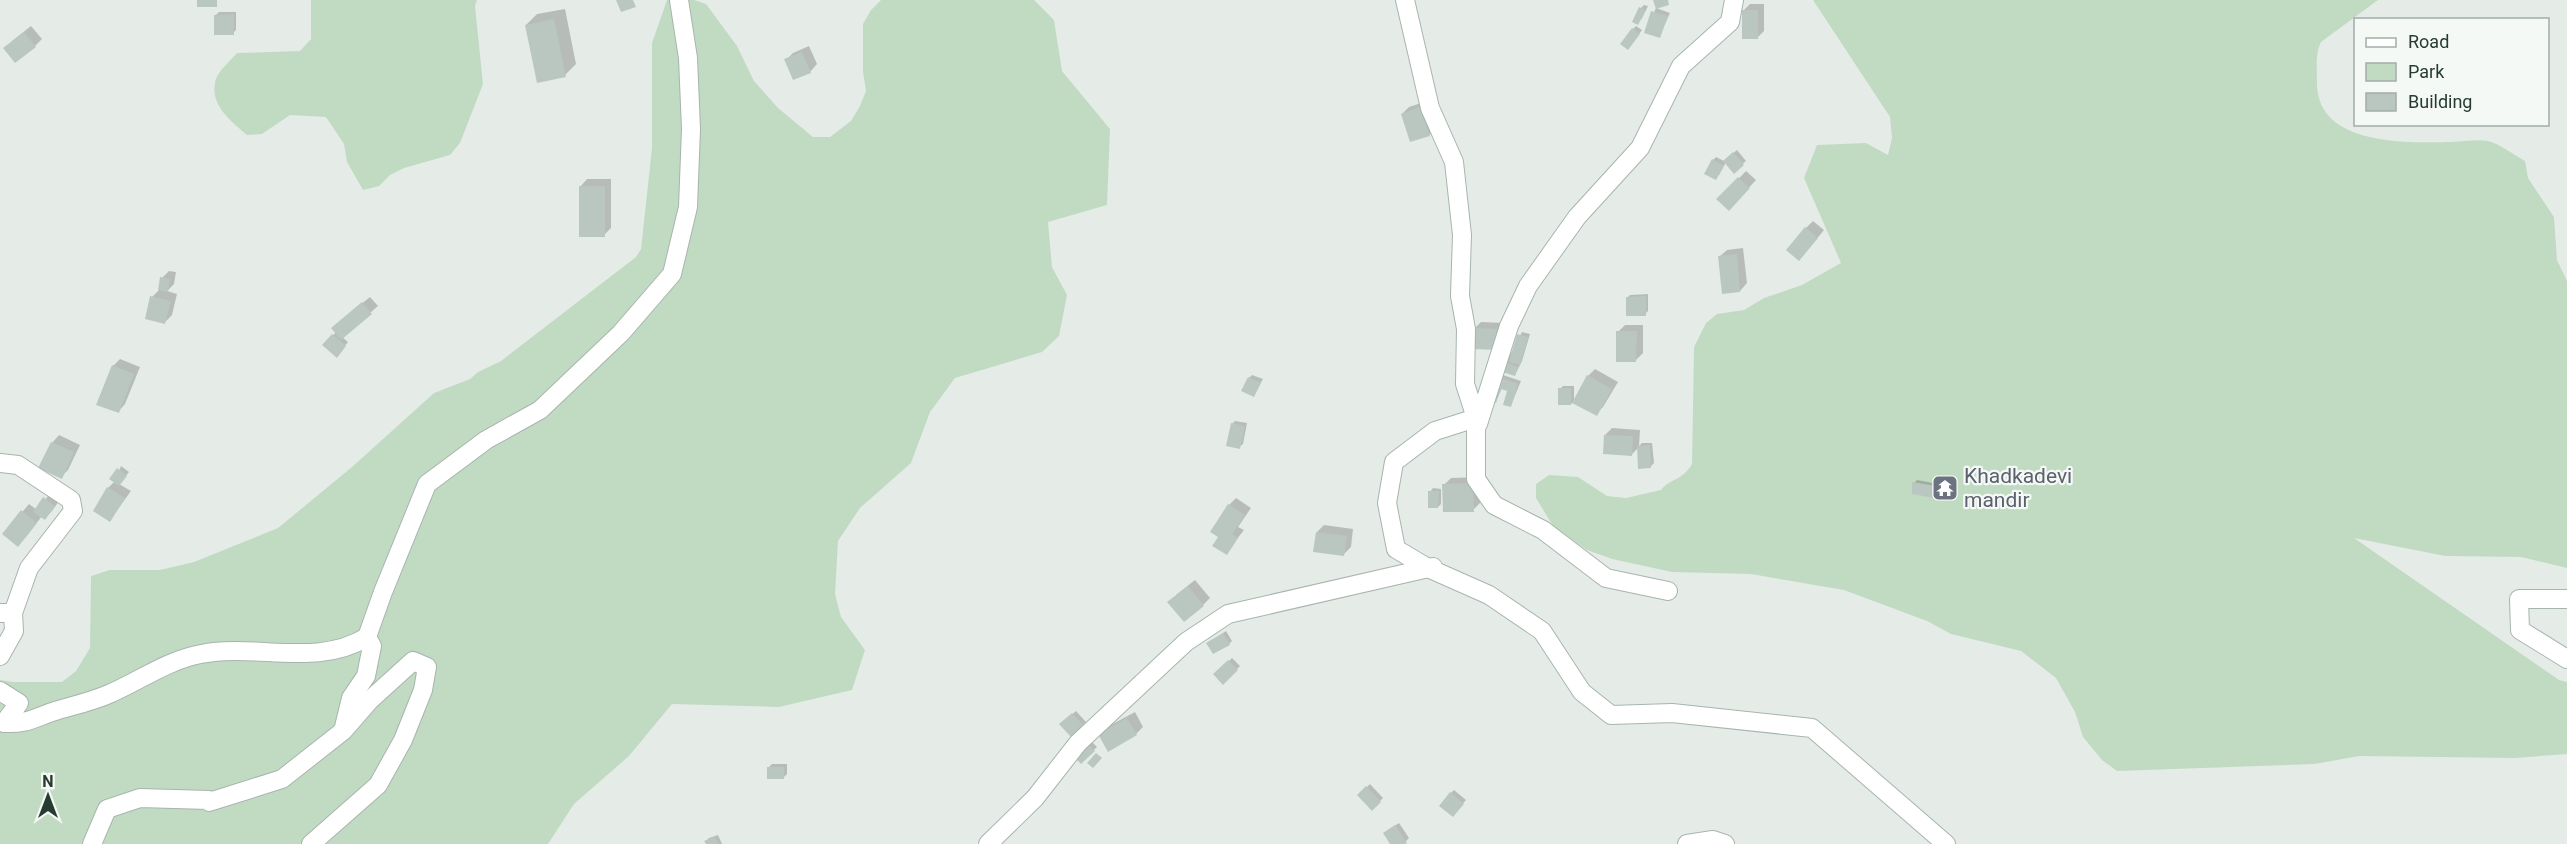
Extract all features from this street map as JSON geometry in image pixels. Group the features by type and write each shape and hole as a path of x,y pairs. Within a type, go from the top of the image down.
{"street":[{"path":"0,691 19,703 4,723 22,724 51,712 107,695 160,669 201,654 301,655 352,646 367,637 427,484 486,440 540,410 621,333 672,274 688,207 691,129 688,58 679,0"},
{"path":"1405,0 1430,108 1454,162 1462,235 1460,296 1466,329 1466,384 1476,425 1476,479 1494,505 1543,530 1606,578 1668,591"},
{"path":"1476,425 1509,326 1528,286 1577,217 1640,148 1681,66 1730,22 1734,0"},
{"path":"1476,425 1434,431 1394,462 1387,503 1396,549 1489,595 1542,632 1582,692 1611,715 1672,713 1812,728 1946,844"},
{"path":"0,463 18,465 71,500 73,505 73,511 29,568 7,613 14,631 0,656"},
{"path":"988,844 1035,798 1078,743 1186,642 1228,614 1433,567"},
{"path":"2567,599 2518,599 2520,630 2567,659"},
{"path":"343,731 351,698 366,676 372,646 367,637"},
{"path":"92,844 107,809 140,798 209,800 209,802 282,779 343,731 370,700 413,660 427,667 423,690 403,740 378,785 311,844"},
{"path":"1687,844 1713,840 1725,844"}],"green space":[{"path":"311,0 477,0 475,6 483,84 460,143 450,155 404,168 390,175 379,186 363,190 347,162 344,144 326,117 290,115 262,134 247,135 228,118 215,96 214,88 220,72 237,53 300,51 311,39"},
{"path":"667,0 694,0 706,4 737,46 754,81 778,108 813,137 830,137 851,121 866,91 863,72 863,24 871,10 881,0 1034,0 1054,20 1062,71 1110,129 1107,205 1048,222 1052,267 1067,295 1059,336 1042,352 955,378 930,412 911,463 860,508 838,541 835,594 841,617 865,650 852,690 779,707 672,704 629,756 574,804 548,844 0,844 0,680 62,682 76,671 90,648 91,576 110,570 160,570 194,562 278,528 352,467 434,393 470,379 478,372 501,361 636,257 641,249 652,148 652,43"},
{"path":"1813,0 2378,0 2321,42 2319,47 2317,83 2321,104 2332,119 2348,130 2389,140 2488,141 2525,161 2528,178 2554,217 2557,260 2567,281 2567,568 2521,557 2445,556 2354,538 2559,680 2567,682 2567,754 2515,758 2359,756 2315,764 2117,771 2102,760 2083,737 2075,712 2056,678 2021,651 1951,634 1927,621 1844,590 1751,574 1672,572 1612,559 1587,550 1553,526 1536,498 1536,484 1549,475 1578,477 1607,496 1626,498 1661,490 1684,474 1692,464 1694,347 1706,323 1717,314 1744,310 1764,298 1802,285 1841,263 1804,178 1817,145 1866,143 1888,155 1892,138 1890,117"}],"building":[{"path":"197,0 217,0 217,7 197,7"},
{"path":"616,0 633,0 636,7 621,12"},
{"path":"1653,0 1668,0 1669,5 1656,9"},
{"path":"1639,7 1646,10 1638,25 1632,22"},
{"path":"1742,10 1758,10 1758,39 1742,39"},
{"path":"1651,11 1668,16 1660,38 1644,33"},
{"path":"234,14 234,35 214,35 214,15"},
{"path":"554,19 566,77 537,83 525,25"},
{"path":"1632,28 1640,34 1628,50 1620,44"},
{"path":"24,32 36,47 15,63 3,48"},
{"path":"802,52 811,73 793,80 784,59"},
{"path":"1420,107 1430,136 1410,142 1401,114"},
{"path":"1733,152 1744,165 1734,174 1723,161"},
{"path":"1712,159 1724,166 1716,180 1704,174"},
{"path":"1738,177 1750,188 1729,211 1716,199"},
{"path":"579,186 605,186 605,237 579,237"},
{"path":"1805,227 1818,238 1799,261 1786,250"},
{"path":"1737,254 1740,292 1722,294 1718,256"},
{"path":"160,277 170,279 168,292 158,290"},
{"path":"150,296 171,301 165,324 145,319"},
{"path":"1646,296 1646,316 1626,316 1626,297"},
{"path":"362,302 372,314 341,340 331,328"},
{"path":"1472,328 1498,329 1497,350 1471,349"},
{"path":"1616,331 1637,331 1636,362 1616,362"},
{"path":"332,334 346,346 337,358 322,345"},
{"path":"1517,334 1528,337 1520,365 1509,362"},
{"path":"1505,362 1518,367 1515,376 1502,372"},
{"path":"112,365 134,374 119,413 96,405"},
{"path":"1587,375 1612,389 1597,416 1572,403"},
{"path":"1248,377 1261,383 1254,397 1241,391"},
{"path":"1498,377 1518,384 1511,407 1503,405 1507,391 1501,389 1496,403 1491,401"},
{"path":"1558,388 1571,388 1571,405 1558,405"},
{"path":"1231,423 1245,426 1240,449 1226,446"},
{"path":"1604,435 1633,436 1632,456 1603,454"},
{"path":"51,442 74,452 62,479 38,468"},
{"path":"1650,445 1651,468 1638,469 1637,446"},
{"path":"117,468 127,476 119,486 109,479"},
{"path":"1912,482 1936,486 1934,498 1912,494"},
{"path":"1473,483 1474,512 1443,512 1442,484"},
{"path":"107,487 125,498 110,522 93,511"},
{"path":"1428,491 1439,491 1438,508 1428,508"},
{"path":"43,497 55,506 45,520 33,512"},
{"path":"1228,504 1245,515 1232,534 1238,538 1227,555 1212,546 1218,537 1210,532"},
{"path":"21,510 37,523 18,547 2,534"},
{"path":"1316,532 1347,536 1344,556 1313,552"},
{"path":"1188,586 1204,606 1184,622 1167,602"},
{"path":"1223,633 1230,645 1213,654 1206,643"},
{"path":"1228,660 1238,670 1223,685 1213,674"},
{"path":"1072,713 1084,726 1071,737 1059,724"},
{"path":"1127,718 1137,735 1108,752 1098,734"},
{"path":"1087,743 1095,751 1081,764 1074,757"},
{"path":"1096,753 1102,758 1093,768 1087,763"},
{"path":"767,767 784,767 784,779 767,779"},
{"path":"1366,786 1381,802 1372,811 1357,795"},
{"path":"1450,792 1464,804 1453,817 1439,806"},
{"path":"1395,825 1407,843 1390,844 1383,833"},
{"path":"715,837 718,844 706,844 704,841"}],"place":[{"name":"Khadkadevi mandir","path":"1945,488"}]}
